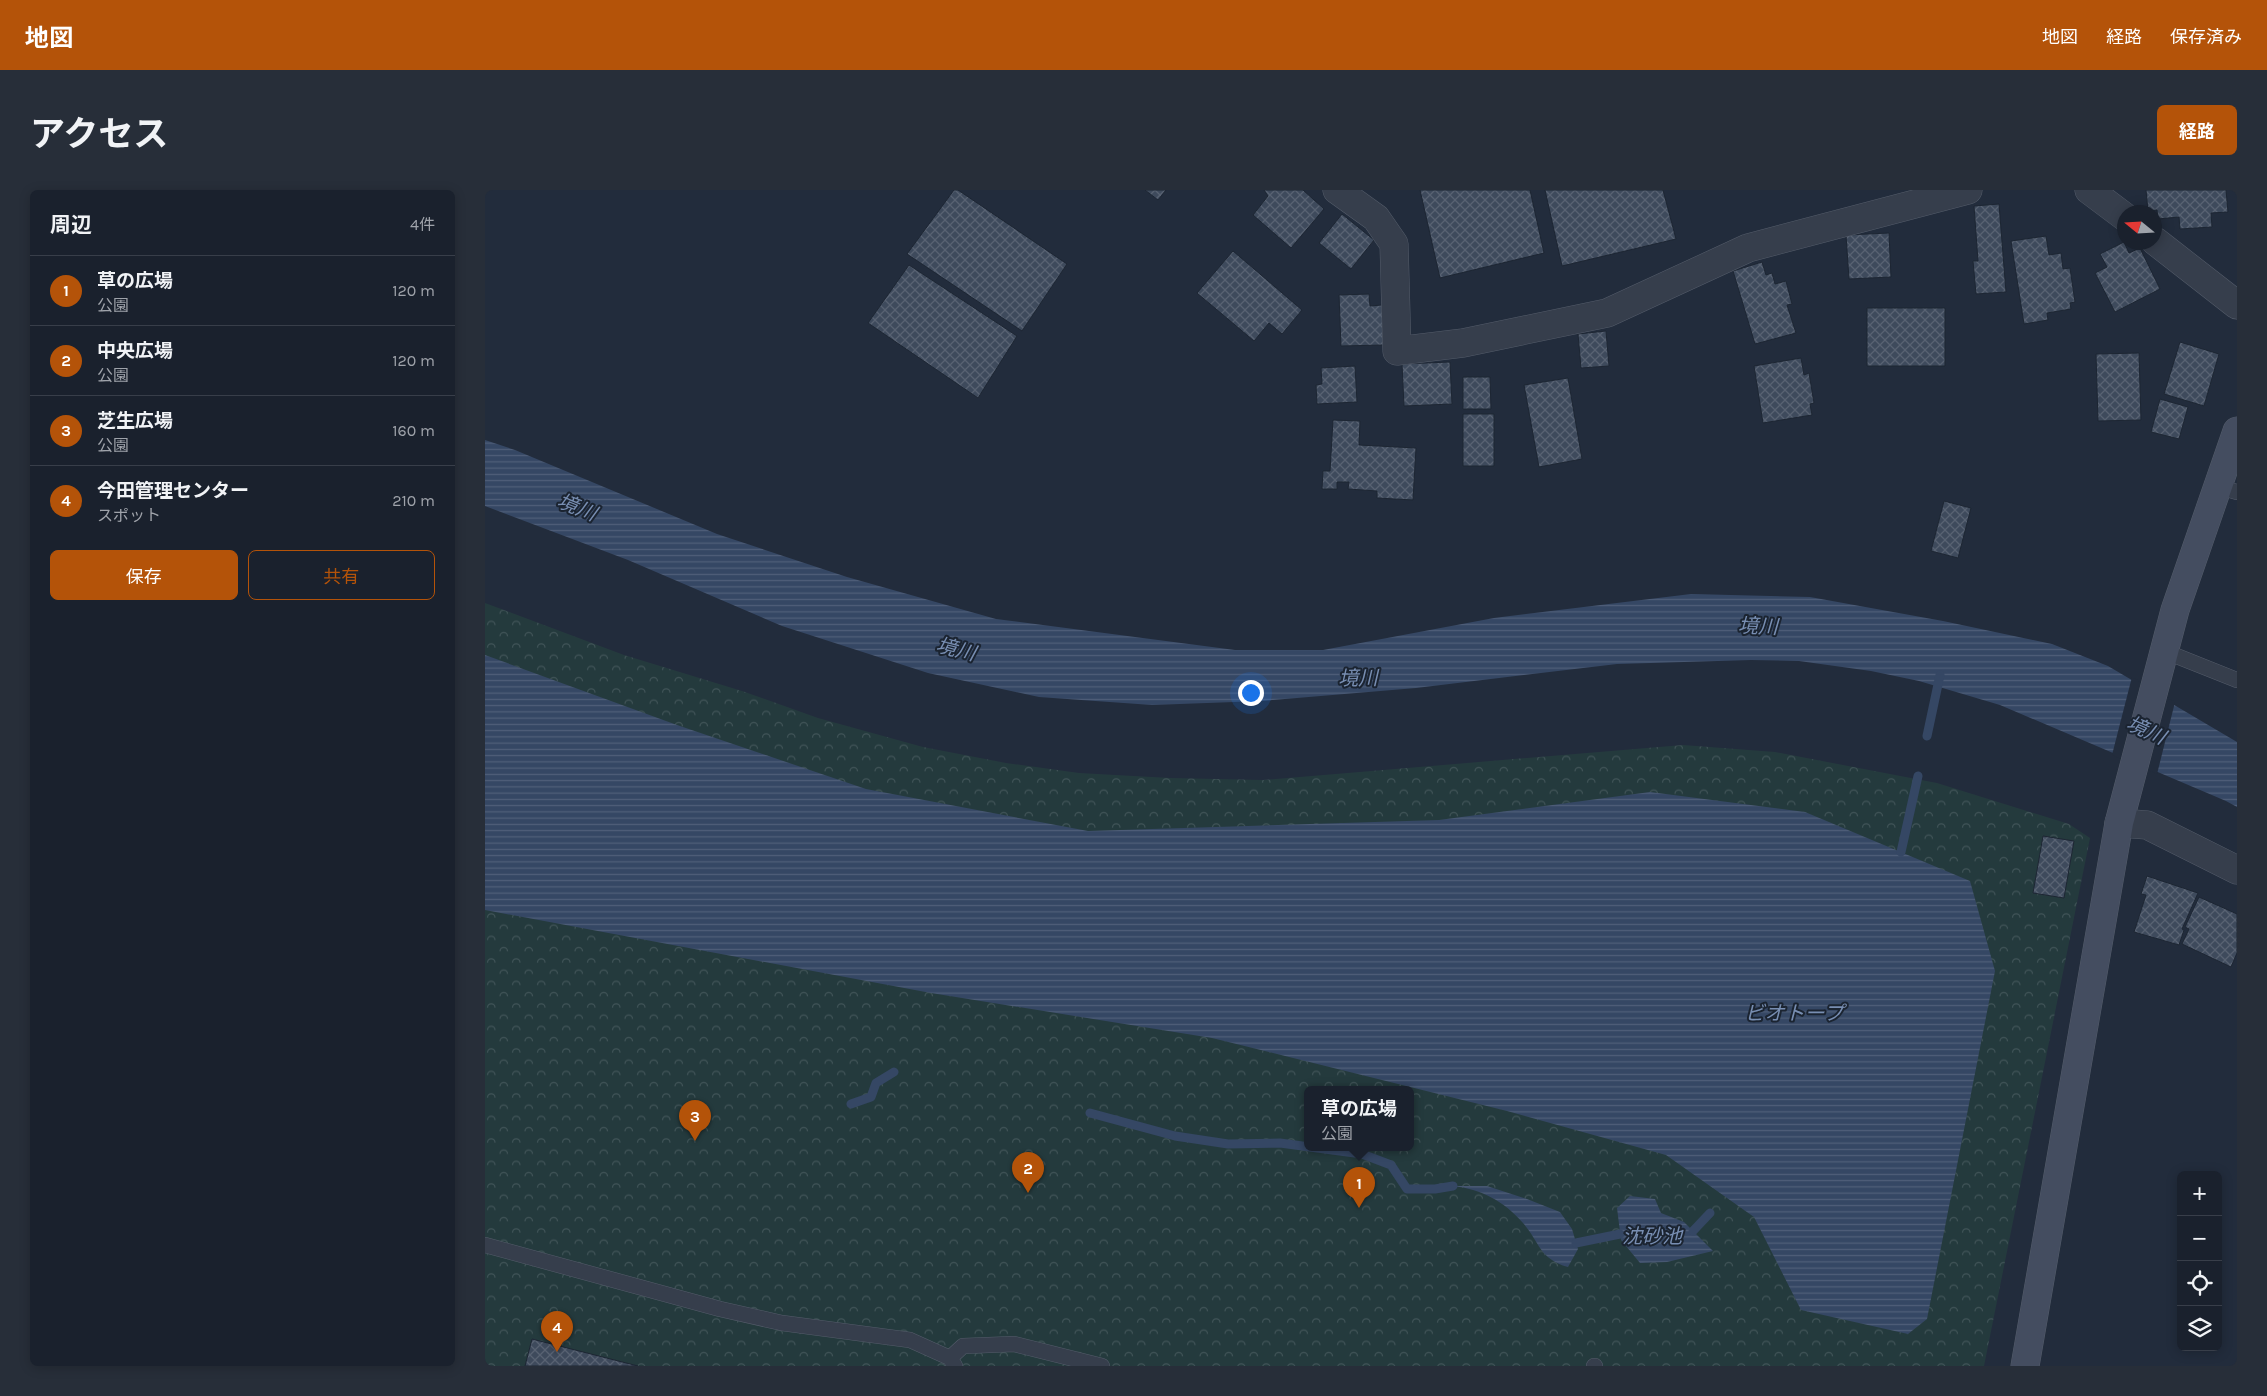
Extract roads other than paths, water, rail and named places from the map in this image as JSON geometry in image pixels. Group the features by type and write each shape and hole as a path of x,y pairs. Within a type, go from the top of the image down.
{"street":[{"path":"1337,190 1376,218 1394,244 1397,351 1463,343 1607,313 1748,248 1968,190"},
{"path":"2089,190 2117,211"},
{"path":"2162,246 2237,305"},
{"path":"2025,1366 2119,823 2175,610 2227,489 2237,431"},
{"path":"2119,823 2147,825 2237,870"}],"lane":[{"path":"2164,651 2237,680"},
{"path":"485,1245 738,1313 782,1323 910,1340 952,1362 963,1346 1014,1344 1102,1366"}],"water":[{"name":"境川","path":"485,440 515,450 717,534 847,577 996,619 1235,650 1323,650 1494,618 1691,594 1810,597 1943,621 2052,644 2108,666 2237,742 2237,807 2000,705 1919,681 1871,671 1799,661 1751,660 1617,664 1416,688 1262,701 1152,705 1039,697 928,673 782,626 628,560 485,506"},
{"name":"ビオトープ","path":"485,655 677,725 866,789 1088,831 1439,820 1650,792 1805,812 1970,881 1995,971 1927,1319 1908,1334 1801,1310 1754,1217 1666,1155 1507,1111 1414,1088 1414,1086 1406,1086 1212,1038 931,993 485,910"},
{"path":"1453,1186 1487,1186 1560,1212 1572,1229 1578,1249 1568,1267 1545,1254 1523,1223 1500,1202 1482,1193"},
{"name":"沈砂池","path":"1630,1196 1655,1199 1661,1213 1684,1222 1713,1251 1667,1262 1640,1263 1621,1240 1617,1208"}],"waterway":[{"path":"1927,736 1940,675"},
{"path":"1901,852 1918,776"},
{"path":"851,1104 871,1097 876,1083 894,1072"},
{"path":"1090,1113 1175,1136 1228,1144 1280,1143 1304,1146"},
{"path":"1340,1151 1362,1154 1391,1165 1407,1189 1435,1189 1453,1186"},
{"path":"1693,1231 1710,1213"},
{"path":"1576,1243 1620,1234"}],"place":[{"name":"芝生広場","path":"695,1141"},
{"name":"中央広場","path":"1028,1193"},
{"name":"草の広場","path":"1359,1208"},
{"name":"今田管理センター","path":"557,1352"}]}
